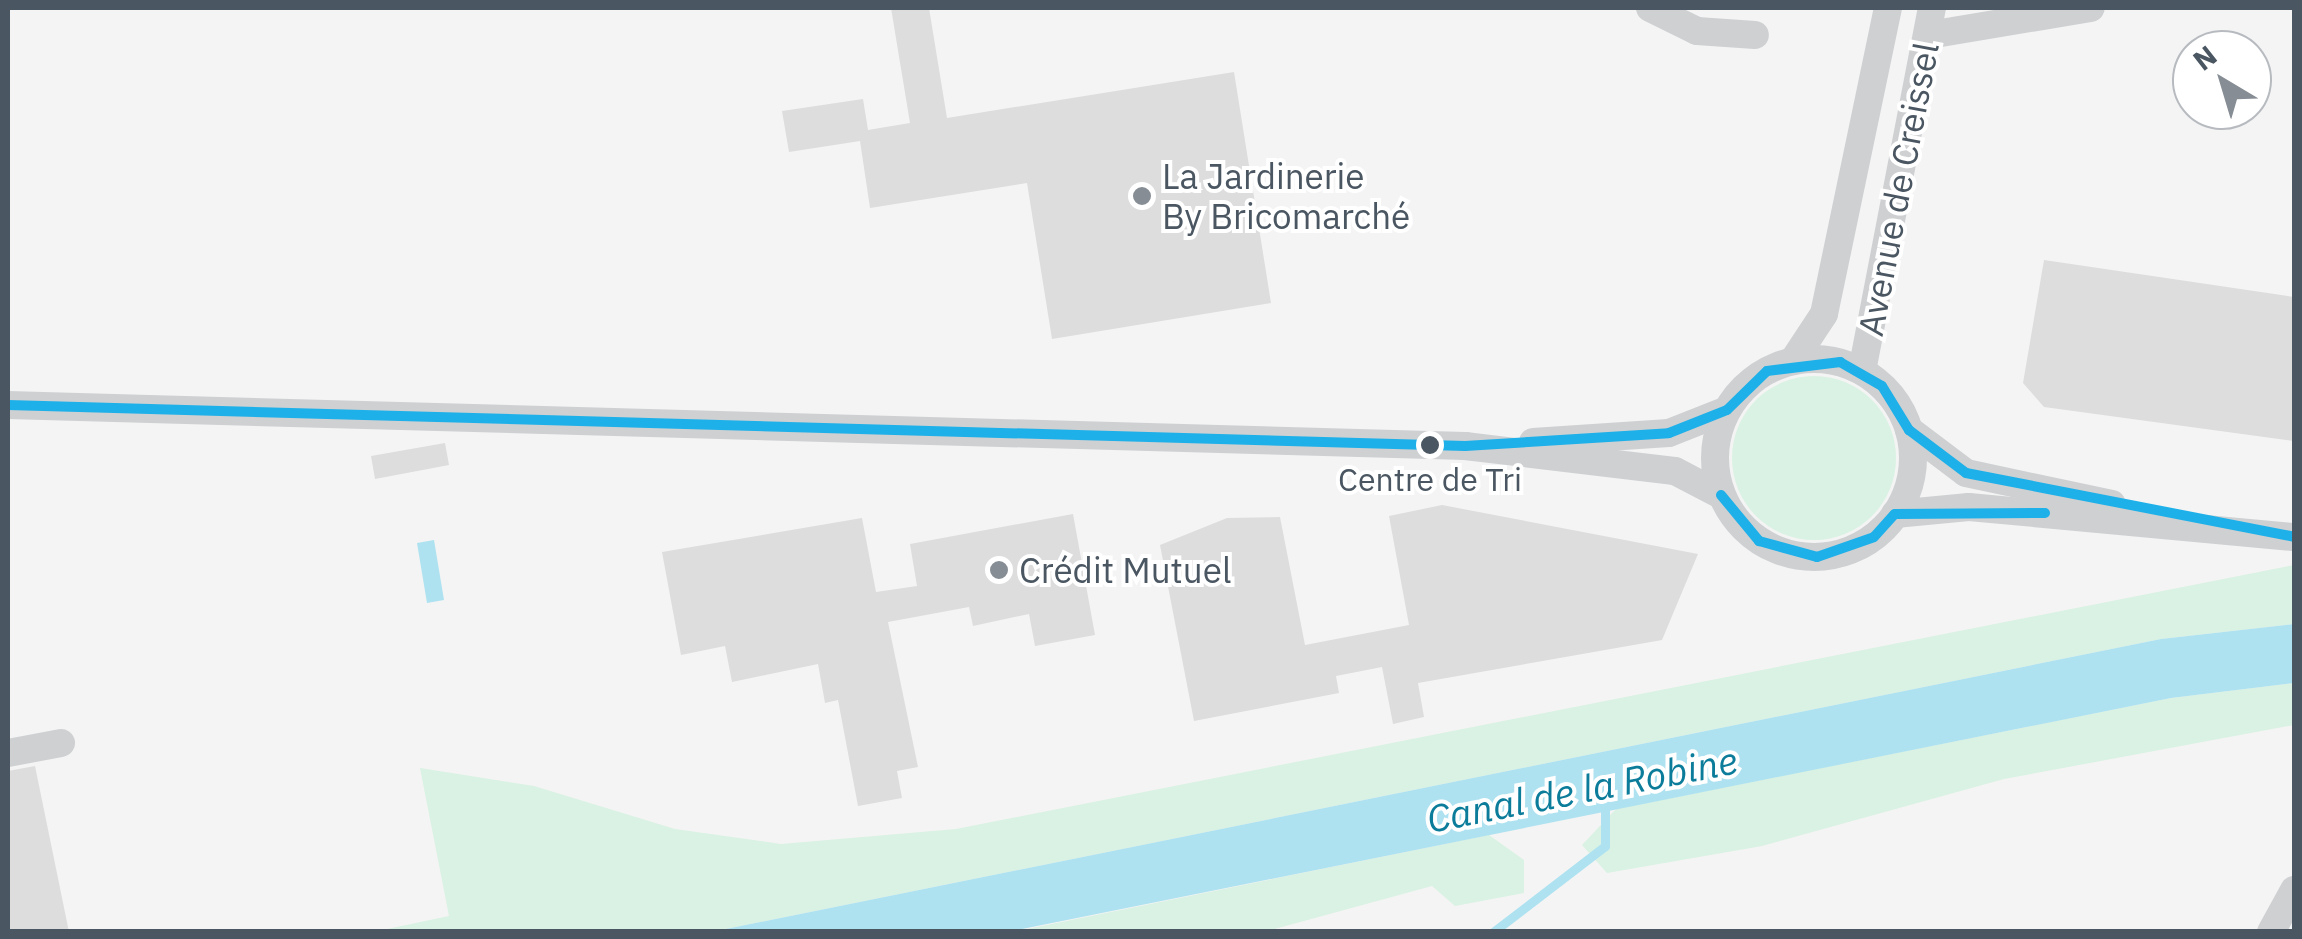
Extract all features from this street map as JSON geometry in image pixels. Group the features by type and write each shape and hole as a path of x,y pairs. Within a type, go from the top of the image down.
{"street":[{"name":"Avenue de Creissel","path":"1793,361 1824,314 1888,8"},
{"path":"1930,21 2091,8"},
{"path":"1665,12 1754,35"},
{"name":"Avenue de Creissel","path":"1862,371 1930,21"},
{"path":"1721,494 1716,437 1727,410 1756,379 1793,361 1862,371 1909,430 1966,473 2221,528"},
{"path":"8,405 1465,446 1675,471 1721,494 1748,531 1787,554 1848,551 1895,514 1908,488 1909,430"},
{"path":"1465,446 1669,433 1727,410"},
{"path":"1895,514 1969,507 2294,537"},
{"path":"8,753 61,743"},
{"path":"2271,932 2294,890"}],"green space":[{"path":"1814,376 1845,383 1872,400 1889,427 1896,458 1889,489 1872,516 1845,533 1814,540 1783,533 1756,516 1739,489 1732,458 1739,427 1756,400 1783,383"},
{"path":"2294,565 2294,624 2161,639 716,931 373,932 449,916 420,768 534,786 675,829 781,844 956,829"},
{"path":"2294,683 2294,725 2004,779 1762,846 1607,873 1582,845 1616,809 2171,698"},
{"path":"1489,835 1524,860 1524,893 1455,906 1432,886 1267,931 1012,932"}],"water":[{"path":"434,540 444,600 427,603 417,543"},
{"name":"Canal de la Robine","path":"2294,624 2294,683 2171,698 1012,931 716,931 2161,639"}],"building":[{"name":"La Jardinerie By Bricomarché","path":"891,8 929,8 947,118 1234,72 1271,303 1052,339 1027,183 870,208 860,141 789,152 782,111 863,99 868,130 910,123"},
{"path":"2044,260 2294,297 2294,441 2044,407 2023,383"},
{"path":"445,443 449,465 375,479 371,456"},
{"path":"1442,505 1698,554 1662,640 1418,683 1424,717 1393,724 1382,667 1336,676 1339,693 1194,721 1160,545 1227,518 1280,517 1305,645 1409,625 1389,516"},
{"path":"1073,514 1095,635 1035,646 1029,614 973,626 969,607 888,622 918,767 897,771 902,798 858,806 838,700 825,703 818,664 732,682 725,646 681,655 662,552 862,518 876,592 917,586 910,544"},
{"path":"35,766 69,932 8,932 8,771"}],"waterway":[{"name":"Canal de la Robine","path":"1493,932 1605,846 1605,800"}],"transit line":[{"path":"1727,410 1767,371 1840,362 1882,386 1909,430 1966,473 2294,537"},
{"path":"8,405 1465,446 1669,433 1727,410"},
{"path":"1721,495 1759,541 1817,557 1874,537 1895,514 2045,513"}],"place":[{"name":"La Jardinerie By Bricomarché","path":"1142,196"},
{"name":"Centre de Tri","path":"1430,445"},
{"name":"Crédit Mutuel","path":"999,570"}]}
